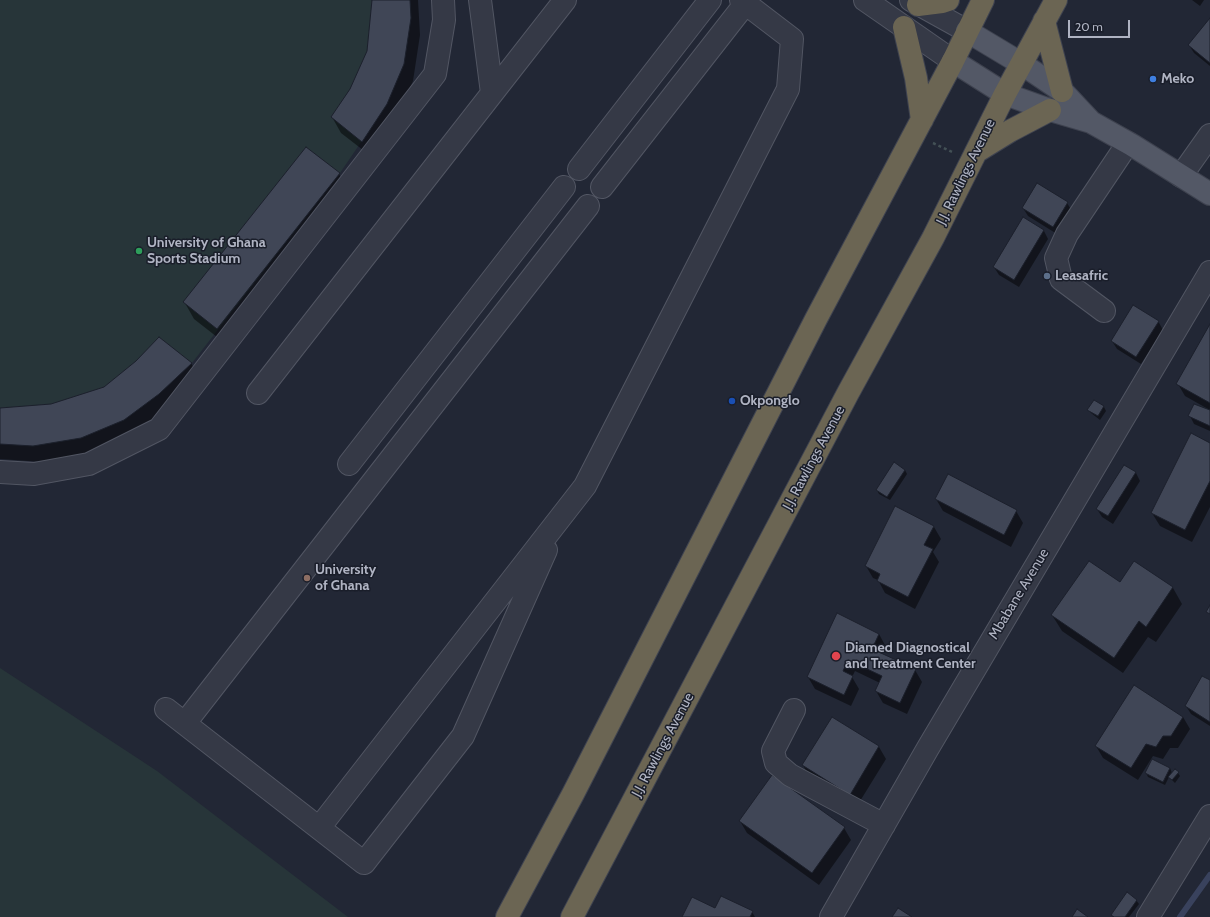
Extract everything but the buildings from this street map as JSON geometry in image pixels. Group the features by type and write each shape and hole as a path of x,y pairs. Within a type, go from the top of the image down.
{"highway":[{"path":"914,2 942,2 948,0"},
{"path":"507,917 572,794 816,319 953,61 983,0"},
{"name":"J.J. Rawlings Avenue","path":"572,917 848,393 933,238 1005,94 1056,0"},
{"path":"1044,22 1062,91"},
{"path":"904,27 916,78 918,127"},
{"path":"973,158 1010,131 1050,110"}],"main road":[{"path":"967,31 1022,64 1062,91 1091,122"},
{"path":"953,61 1005,94 1050,110 1091,122 1210,194"}],"street":[{"path":"0,472 34,474 89,464 159,429 435,74 444,20 443,0"},
{"path":"480,0 492,93"},
{"path":"258,393 565,0"},
{"path":"349,464 564,187 568,176 579,169 710,0"},
{"path":"865,0 953,61"},
{"path":"185,723 588,206 598,199 602,188 743,2 792,40 788,89 585,486 319,828"},
{"path":"914,2 967,31"},
{"path":"1182,176 1210,135"},
{"path":"1104,311 1061,279 1056,258 1067,234 1128,143"},
{"path":"579,169 592,170 598,175 602,188"},
{"path":"564,187 569,200 581,206 588,206"},
{"name":"Mbabane Avenue","path":"831,917 1210,272"},
{"path":"166,708 364,863 463,736 560,518"},
{"path":"794,710 773,751 776,763 790,775 884,825"},
{"path":"1148,917 1210,816"}],"path":[{"path":"918,127 973,158"}],"shaded area":[{"name":"University of Ghana Sports Stadium","path":"0,0 410,0 411,18 404,64 387,104 340,173 192,363 159,394 124,420 81,438 33,446 0,444"},
{"path":"0,668 157,771 348,917 0,917"}],"waterway":[{"path":"1180,917 1210,875"}],"place":[{"name":"Meko","path":"1153,79"},
{"name":"University of Ghana Sports Stadium","path":"139,251"},
{"name":"Leasafric","path":"1047,276"},
{"name":"Okponglo","path":"732,401"},
{"name":"University of Ghana","path":"307,578"},
{"name":"Diamed Diagnostical and Treatment Center","path":"836,656"}]}
